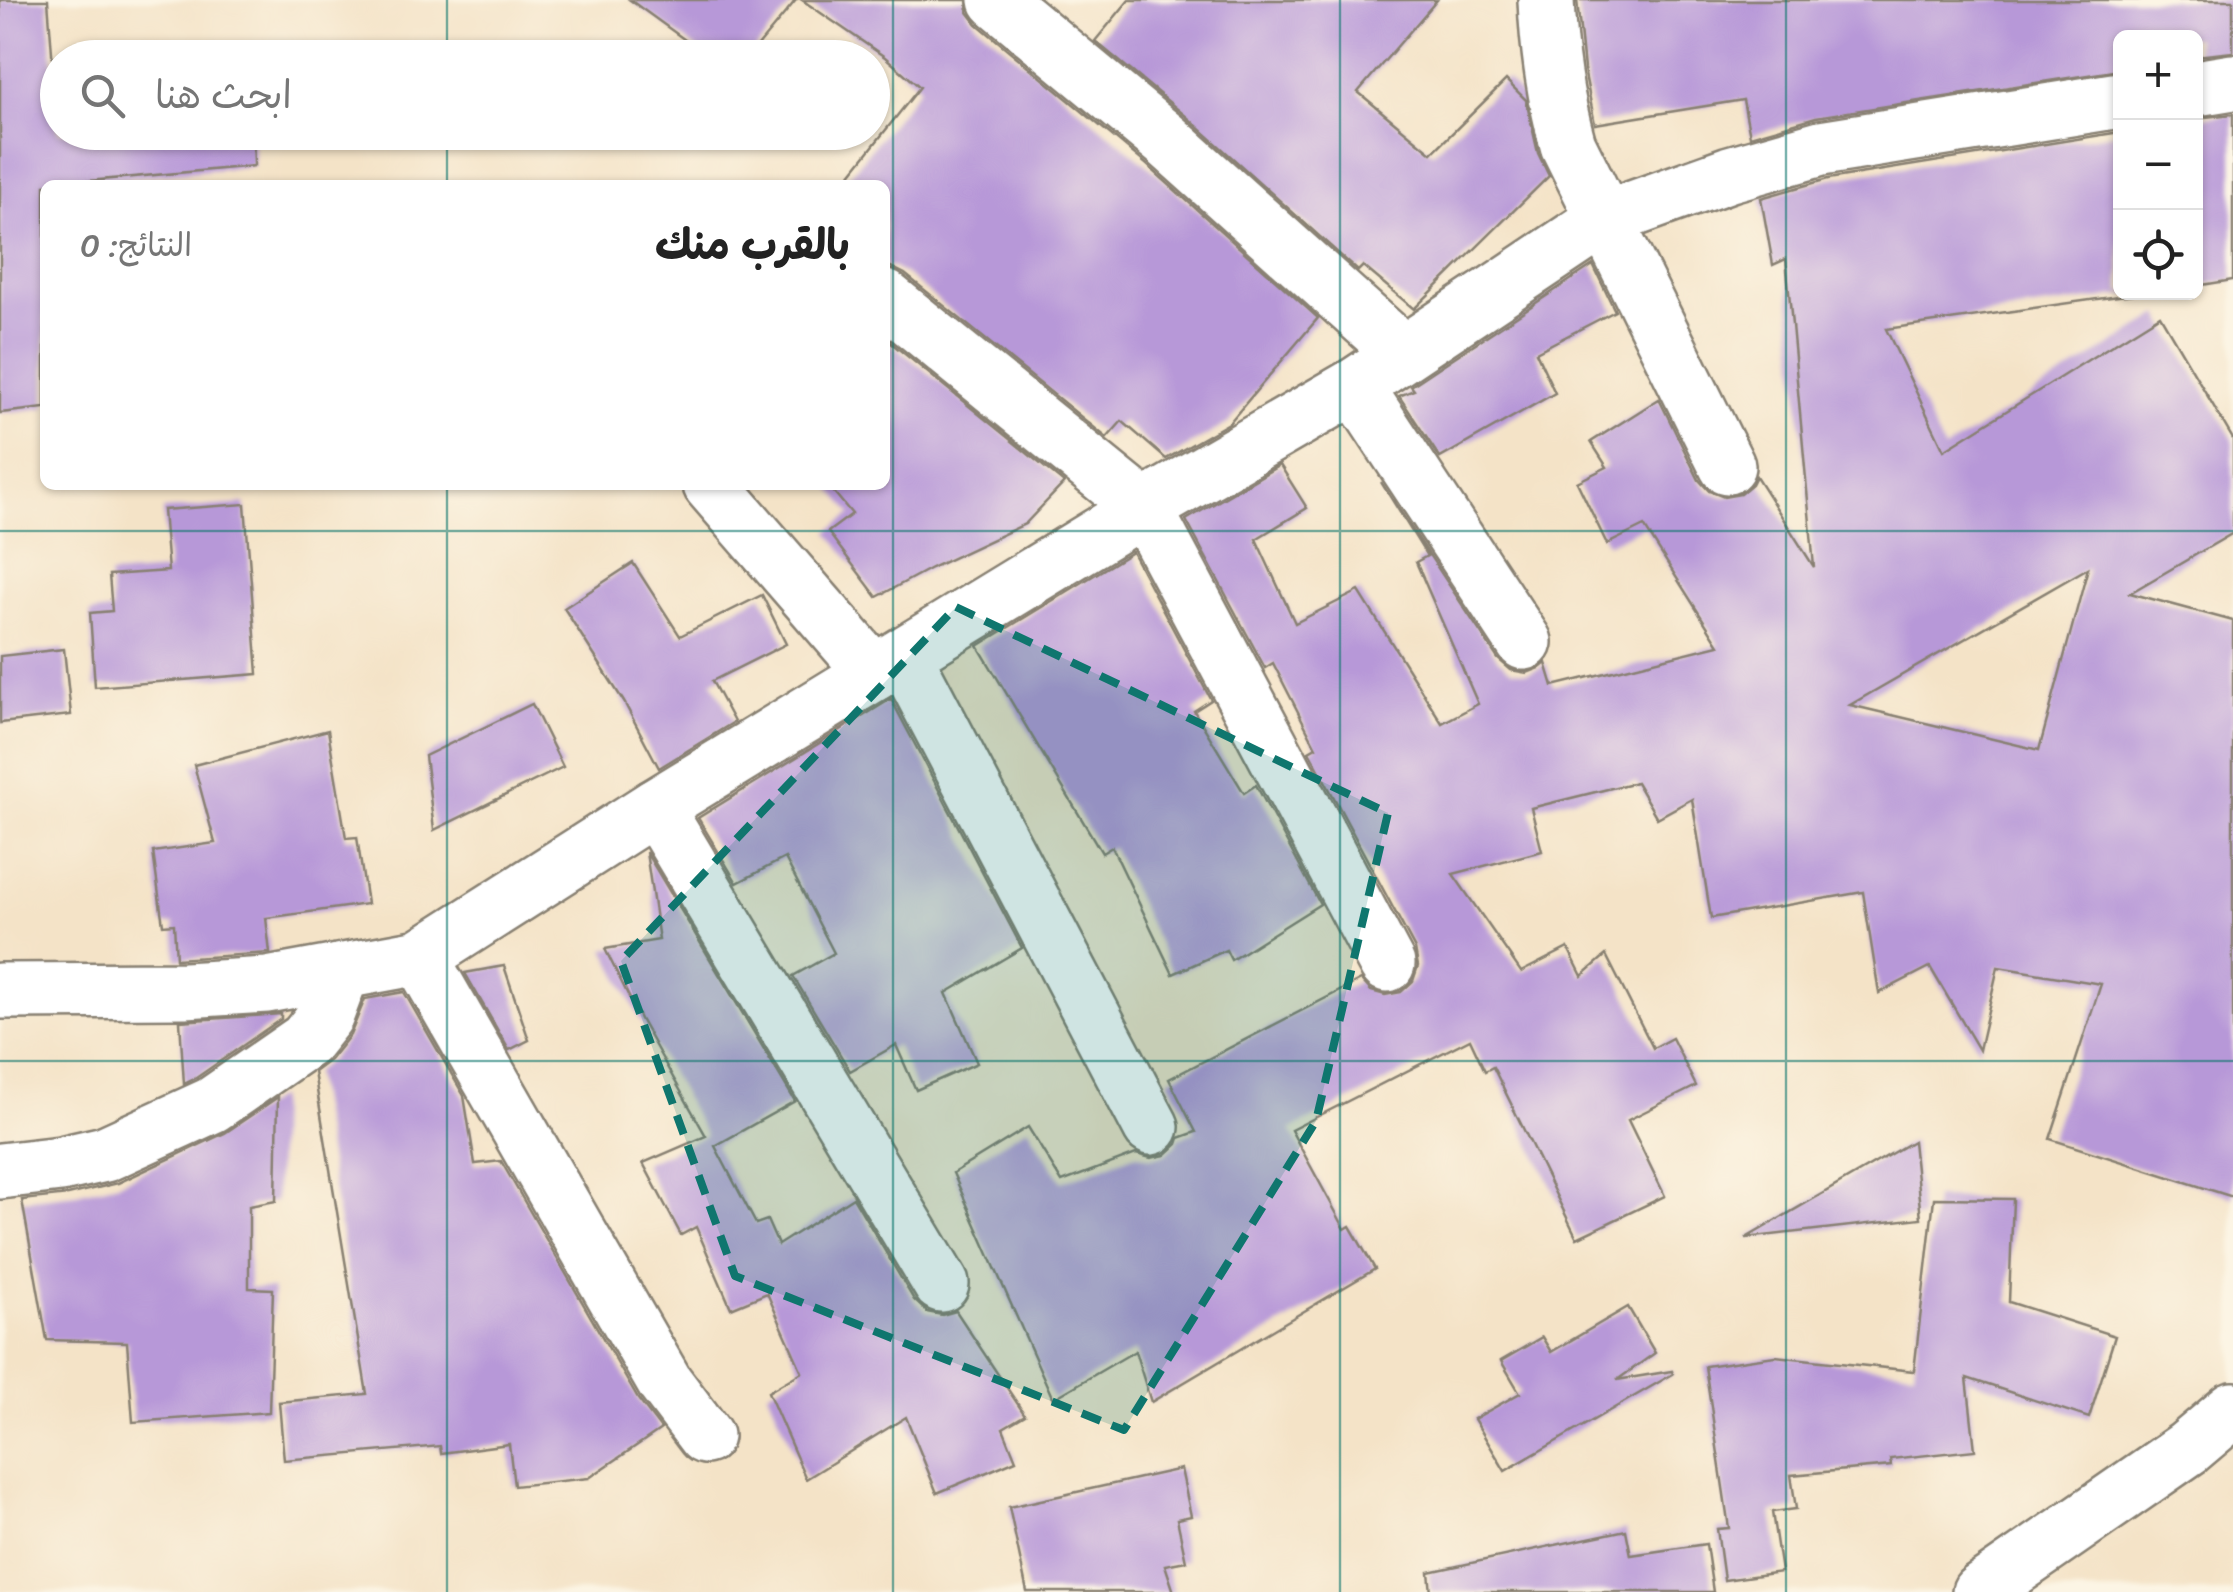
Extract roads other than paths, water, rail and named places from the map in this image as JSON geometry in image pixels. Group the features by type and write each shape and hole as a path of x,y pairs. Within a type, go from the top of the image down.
{"street":[{"path":"997,0 1166,140 1403,353"},
{"path":"1546,0 1559,112 1568,145 1727,466"},
{"path":"2203,87 2233,82"},
{"path":"0,990 185,990 267,985 420,957 655,807 1144,508 1355,386 1605,219 1730,174 1821,148 2113,101"},
{"path":"890,302 1144,508 1387,964"},
{"path":"1355,386 1524,642"},
{"path":"715,490 889,664 1151,1127"},
{"path":"655,807 942,1284"},
{"path":"420,957 665,1382 705,1436"},
{"path":"0,1170 60,1164 105,1154 212,1106 306,1040 326,1015 342,972"},
{"path":"1980,1592 2188,1448 2233,1410"}]}
